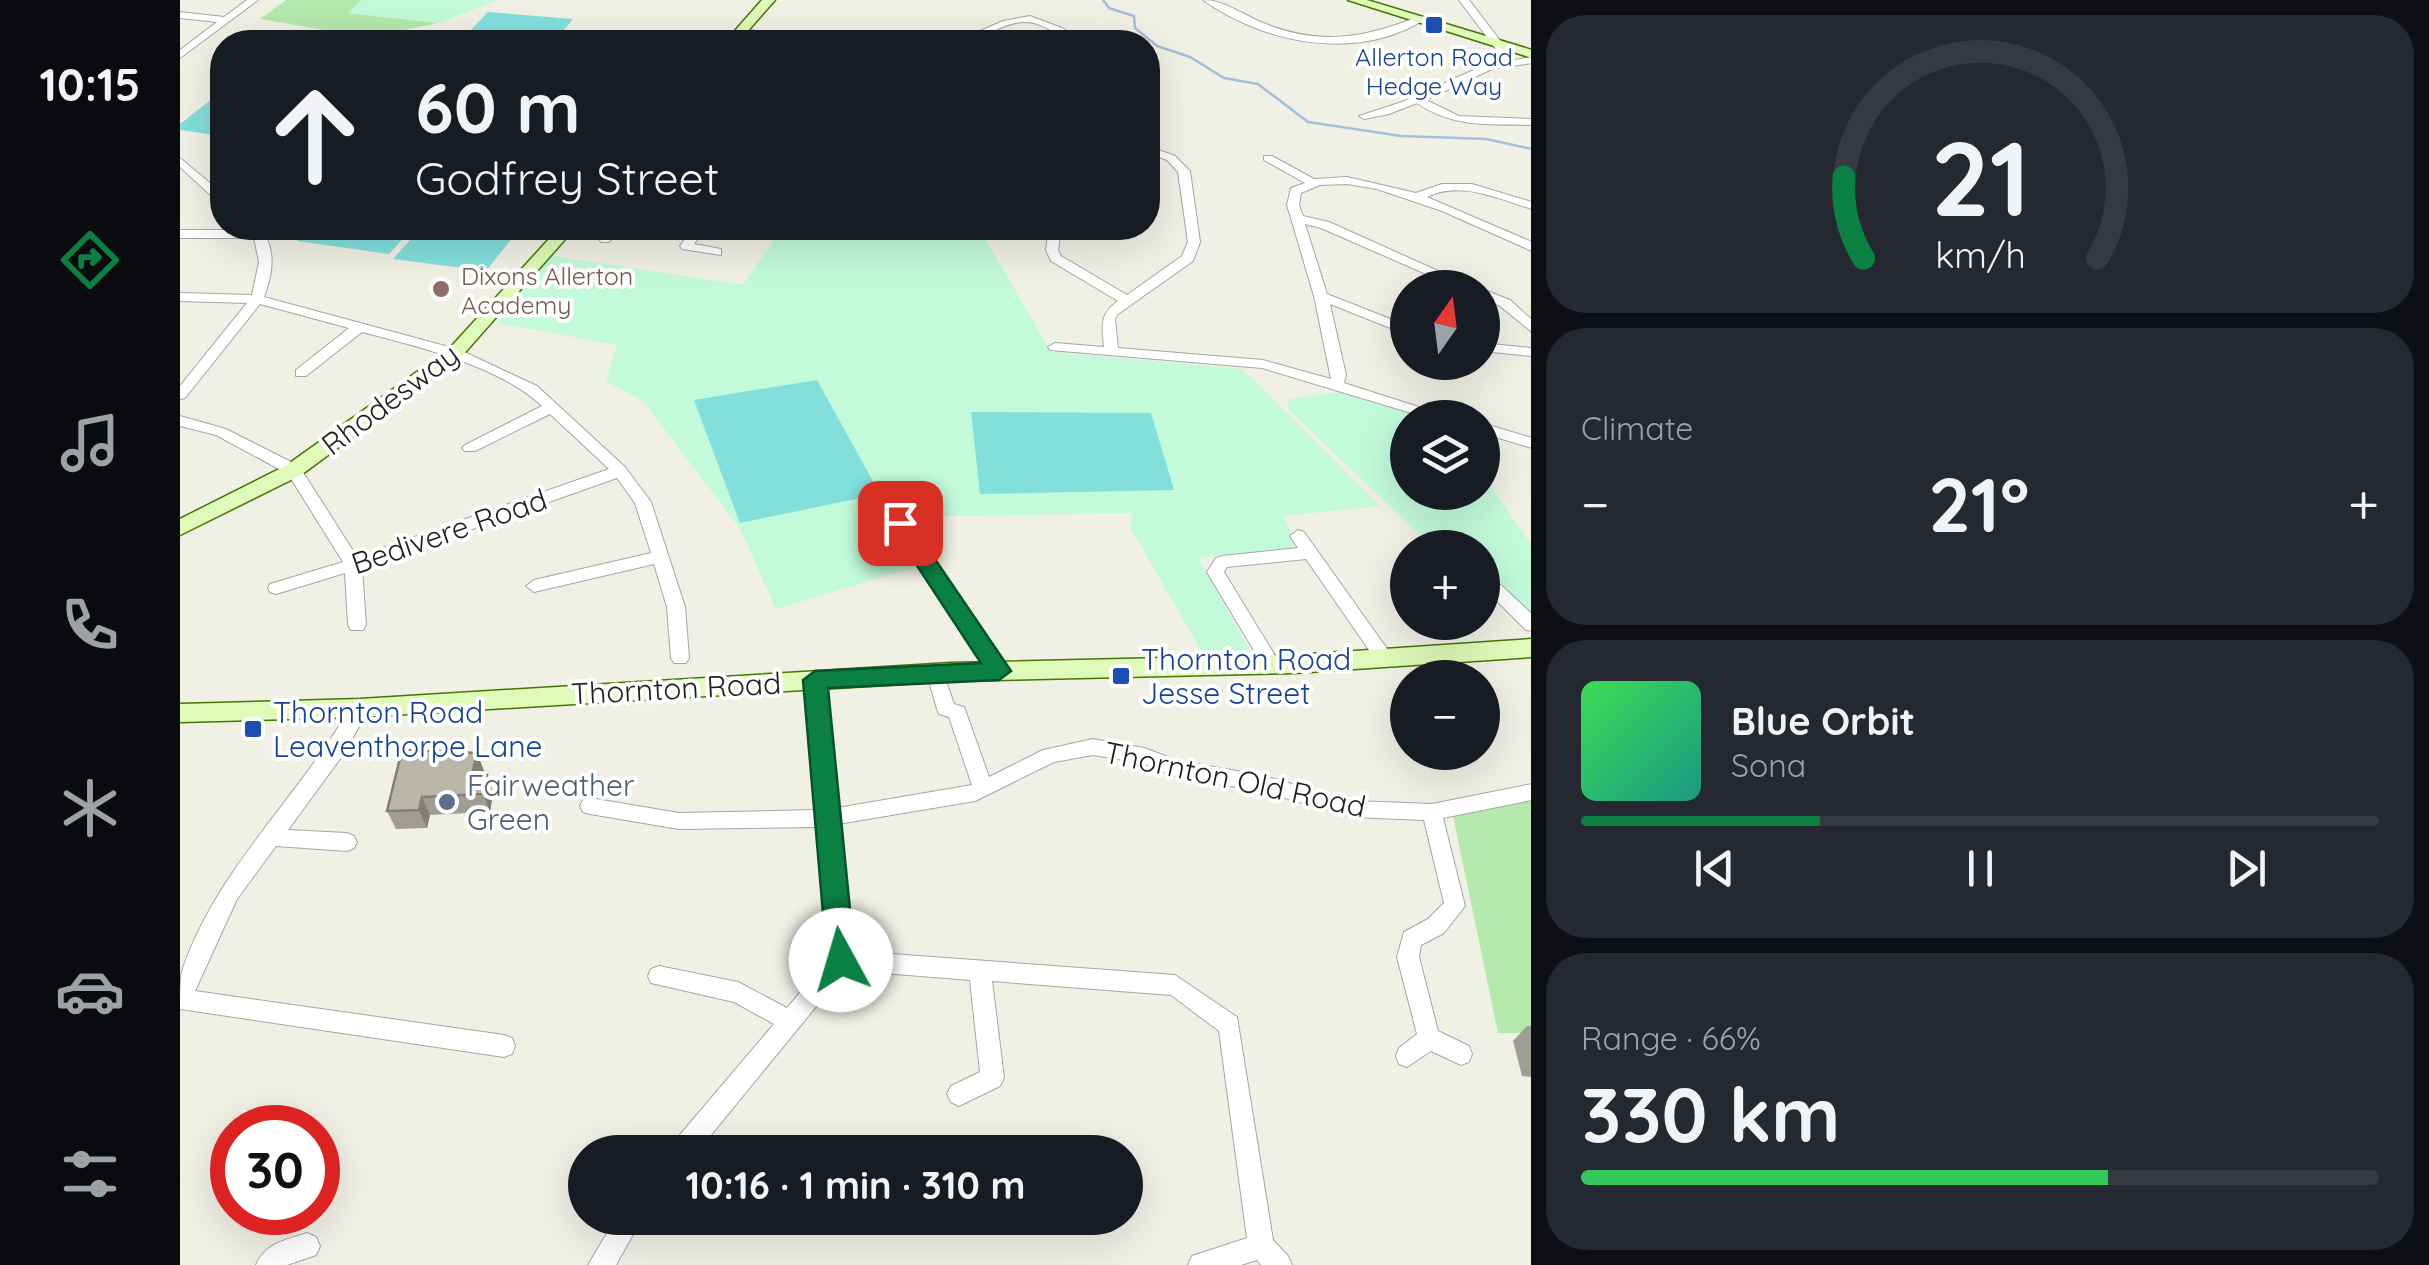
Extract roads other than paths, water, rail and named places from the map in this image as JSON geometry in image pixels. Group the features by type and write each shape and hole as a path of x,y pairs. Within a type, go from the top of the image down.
{"street":[{"path":"212,30 253,0"},
{"path":"742,30 769,0"},
{"path":"1208,0 1264,30 1313,42 1374,39 1422,18"},
{"path":"1354,0 1422,18 1531,57"},
{"path":"1384,0 1531,46"},
{"path":"1464,0 1481,17 1485,30 1509,59"},
{"path":"181,16 225,20"},
{"path":"992,30 1003,21 1022,18 1061,30"},
{"path":"182,52 210,31"},
{"path":"1312,57 1313,42"},
{"path":"1364,116 1392,113 1509,59 1531,57"},
{"path":"1418,99 1438,116 1466,123 1531,122"},
{"path":"1112,352 1108,319 1188,258 1194,242 1184,171 1160,154"},
{"path":"1268,158 1310,182"},
{"path":"180,160 210,188"},
{"path":"1336,384 1339,374 1321,296 1292,197 1310,182 1345,178 1415,199 1531,247"},
{"path":"1415,199 1436,188 1483,189 1531,206"},
{"path":"1298,219 1324,226 1428,270"},
{"path":"180,234 210,233"},
{"path":"180,395 257,299 267,265 259,240"},
{"name":"Rhodesway","path":"180,528 294,470 455,354 556,240"},
{"path":"690,240 686,246 718,252"},
{"path":"1053,240 1056,258 1128,300"},
{"path":"1321,296 1390,324"},
{"path":"180,297 257,299 455,354 532,390 620,471 644,502 676,607 680,658"},
{"path":"1500,301 1531,327"},
{"path":"301,373 357,328"},
{"path":"1055,347 1263,364 1390,401"},
{"path":"1500,349 1531,352"},
{"path":"470,448 551,407"},
{"path":"180,421 221,432 294,470 354,565 357,625"},
{"path":"1500,433 1531,443"},
{"name":"Bedivere Road","path":"276,588 354,565 620,471"},
{"path":"900,523 999,671"},
{"path":"1298,536 1384,658"},
{"path":"1271,664 1214,572 1222,562 1310,553"},
{"path":"534,586 662,556"},
{"path":"1500,594 1531,623"},
{"name":"Thornton Road","path":"180,713 360,708 815,680 1271,664 1531,648"},
{"path":"936,674 946,709 956,712 983,790"},
{"path":"696,1135 841,960 815,680"},
{"path":"360,708 338,746 228,893 180,999 504,1046"},
{"name":"Thornton Old Road","path":"590,806 678,821 825,818 983,790 1050,754 1093,747 1144,756 1177,769 1260,783 1352,809 1432,812 1531,792"},
{"path":"1432,812 1455,906 1436,926 1412,939 1408,957 1429,1038 1461,1054"},
{"path":"272,837 347,842"},
{"path":"841,960 1175,985 1230,1025 1270,1256 1200,1265"},
{"path":"959,1094 992,1078 980,971"},
{"path":"659,976 738,992 792,1022"},
{"path":"1407,1056 1429,1038"},
{"path":"601,1265 620,1235"},
{"path":"268,1265 279,1255 307,1246"}],"waterway":[{"path":"1103,0 1109,8 1134,16 1137,30"},
{"path":"1160,47 1190,57 1224,78 1258,84 1308,122 1401,136 1486,139 1531,149"}],"place":[{"name":"Allerton Road Hedge Way","path":"1434,25"},
{"name":"Dixons Allerton Academy","path":"441,289"},
{"name":"Thornton Road Jesse Street","path":"1121,676"},
{"name":"Thornton Road Leaventhorpe Lane","path":"253,729"},
{"name":"Fairweather Green","path":"447,802"}]}
